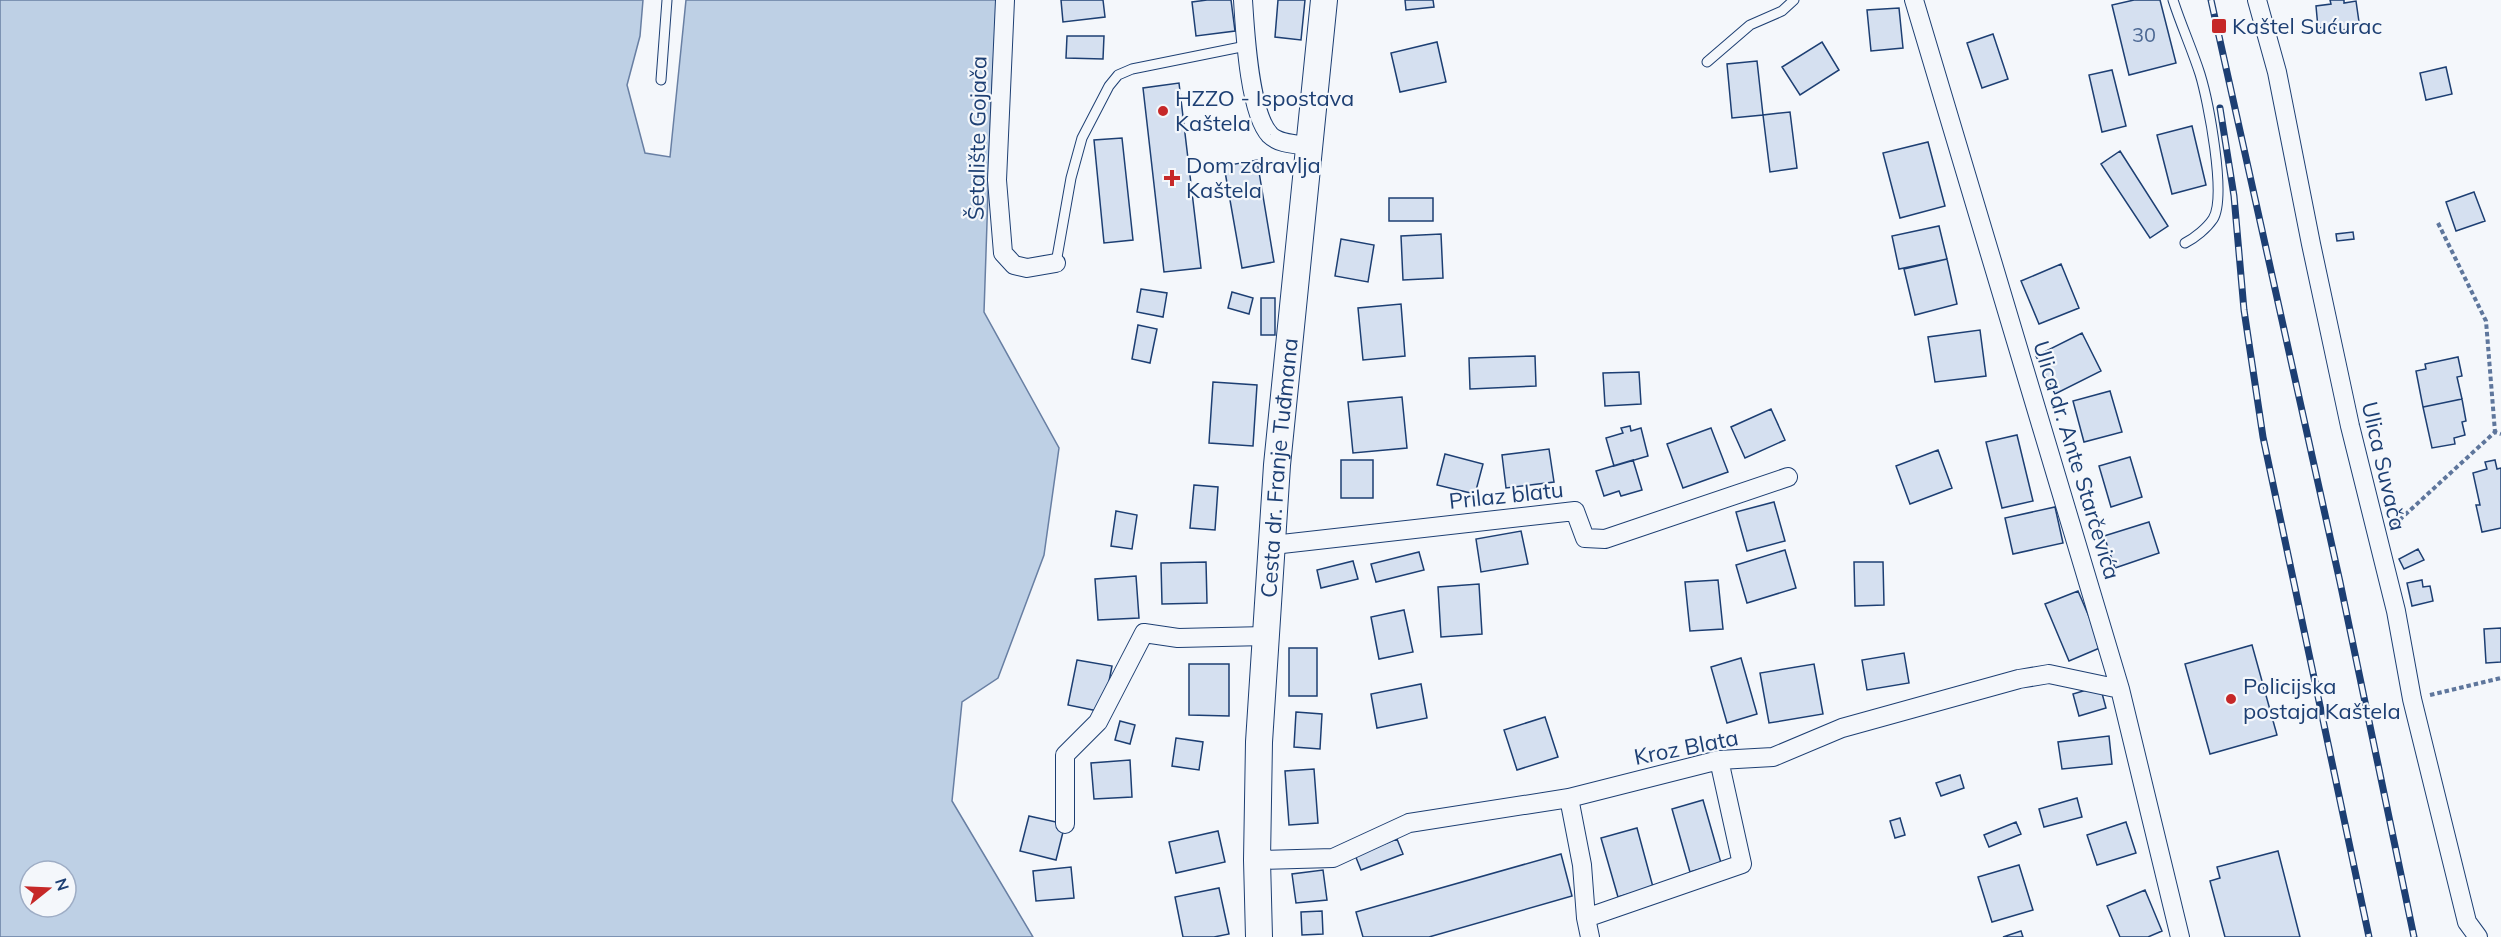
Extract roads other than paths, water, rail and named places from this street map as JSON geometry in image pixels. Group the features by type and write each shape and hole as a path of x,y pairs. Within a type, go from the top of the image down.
{"main road":[{"name":"Cesta dr. Franje Tuđmana","path":"1259,937 1258,742 1277,465 1324,0"}],"street":[{"name":"Šetalište Gojača","path":"1005,0 997,180 1003,253 1014,265 1027,268 1056,263"},
{"path":"1243,0 1246,46 1261,120 1270,135 1281,142 1309,146"},
{"name":"Ulica dr. Ante Starčevića","path":"1914,0 2120,689 2180,937"},
{"name":"Ulica Suvača","path":"2257,0 2277,72 2311,244 2375,534 2396,611 2412,699 2467,922 2478,937"},
{"name":"Prilaz blatu","path":"1273,544 1575,511 1585,538 1605,539 1788,477"},
{"path":"1065,825 1065,755 1098,722 1144,633 1179,638 1266,636"},
{"name":"Kroz Blata","path":"1257,860 1333,858 1409,823 1569,798 1719,760 1773,757 1842,728 2019,679 2049,674 2120,689"},
{"path":"1586,918 1742,864 1719,760"},
{"path":"1569,798 1582,865 1586,918 1590,937"}],"lane":[{"path":"661,80 667,0"},
{"path":"1707,62 1750,25 1782,11 1794,0"},
{"path":"2173,0 2200,75 2209,112 2219,186 2214,218 2186,243"},
{"path":"1056,263 1071,178 1082,138 1109,86 1118,75 1132,69 1246,46"}],"water":[{"path":"0,0 643,0 640,36 627,85 645,153 670,157 686,0 997,0 984,312 1059,448 1044,555 998,678 962,702 952,801 1033,937 0,937"}],"railway":[{"path":"2211,0 2340,582 2414,937"},
{"path":"2220,108 2234,196 2244,310 2263,437 2369,937"}],"place":[{"name":"Kaštel Sućurac","path":"2219,26"},
{"name":"HZZO - Ispostava Kaštela","path":"1163,111"},
{"name":"Dom zdravlja Kaštela","path":"1172,178"},
{"name":"Policijska postaja Kaštela","path":"2231,699"}]}
